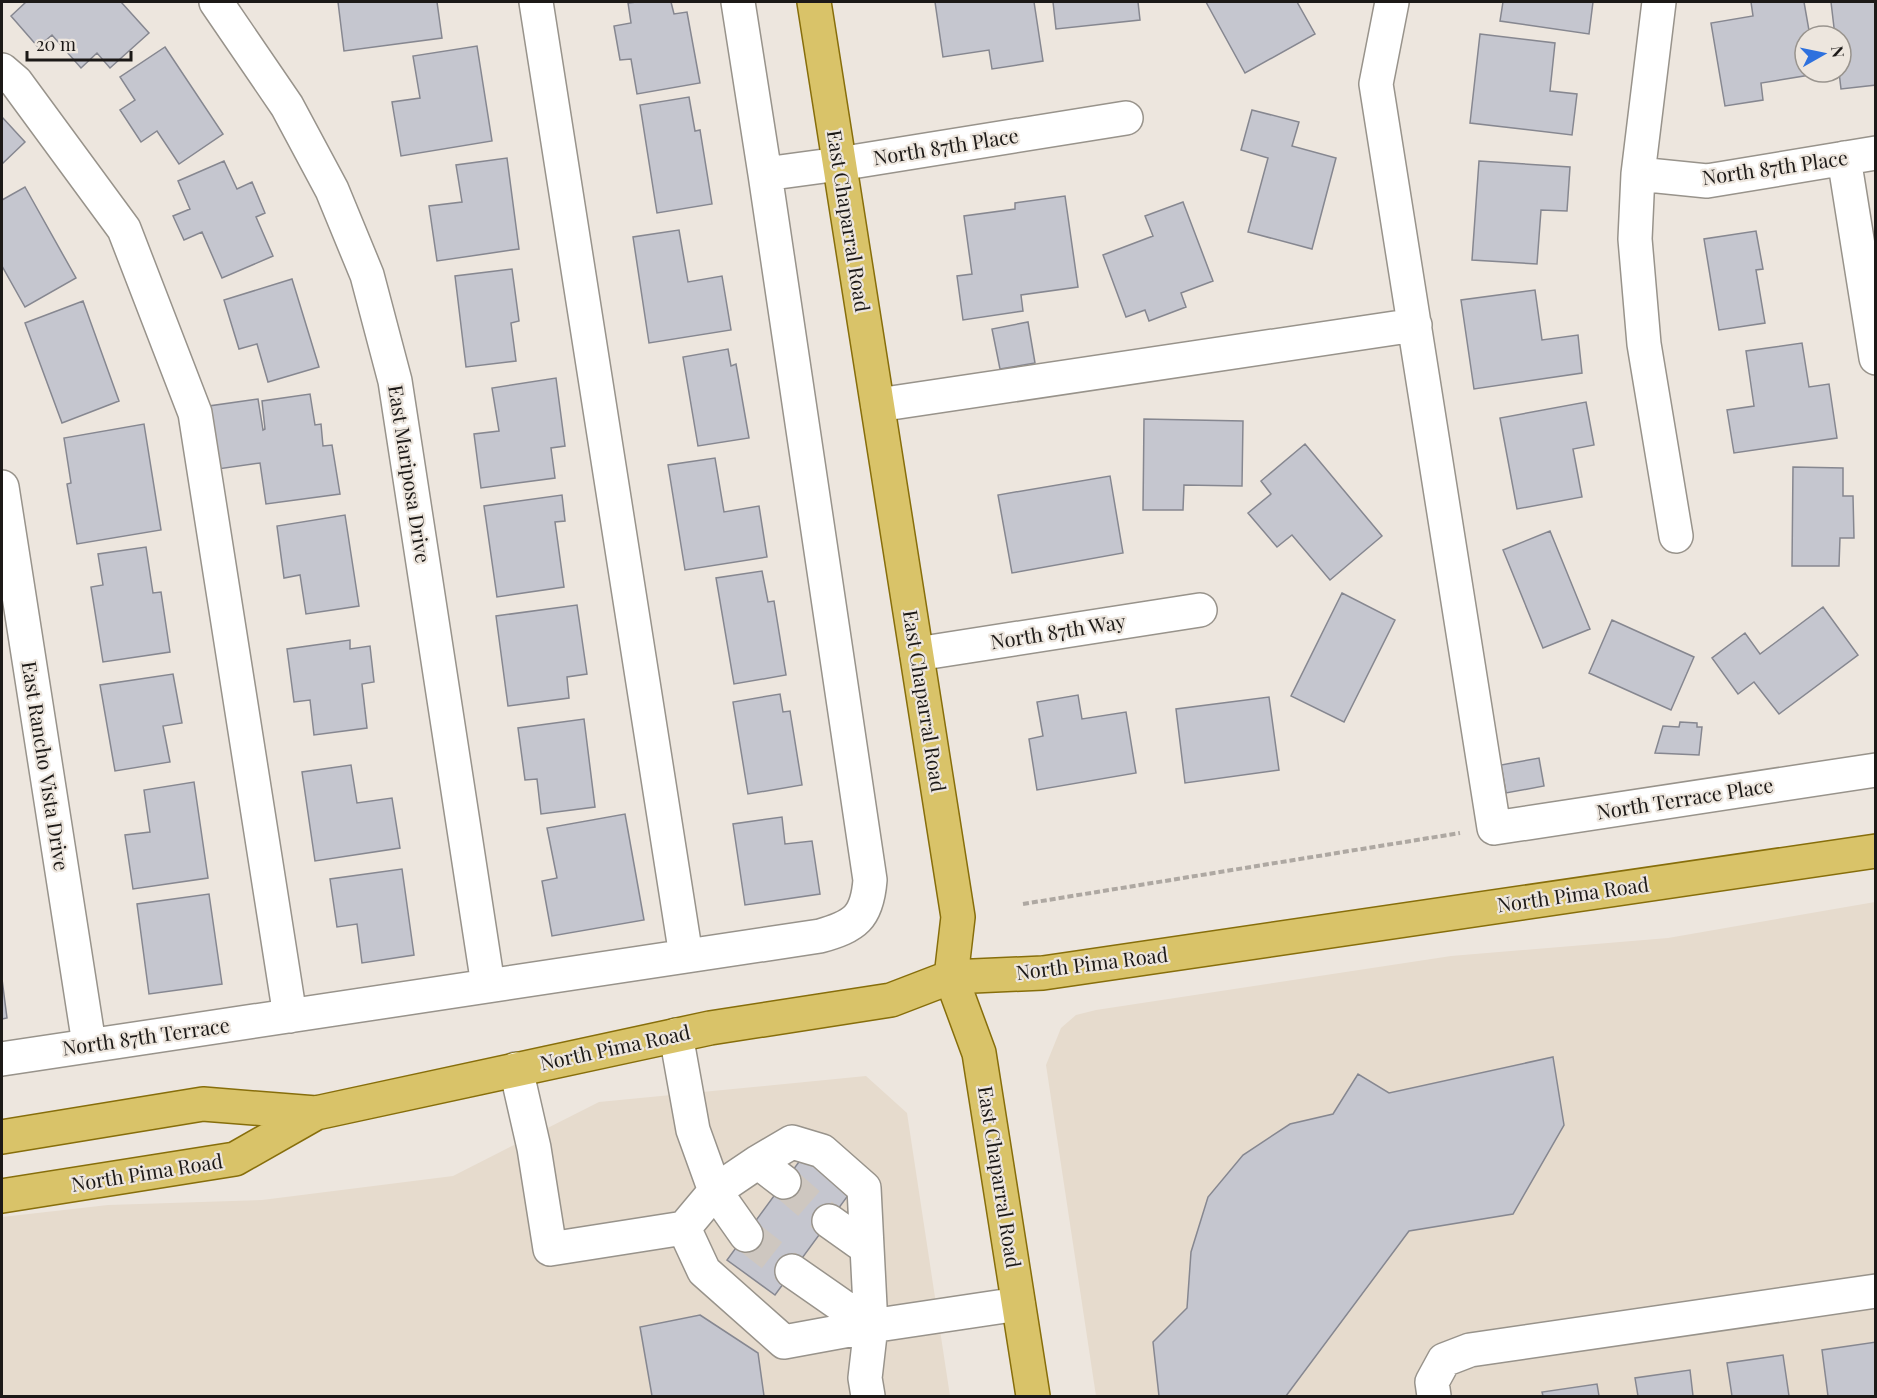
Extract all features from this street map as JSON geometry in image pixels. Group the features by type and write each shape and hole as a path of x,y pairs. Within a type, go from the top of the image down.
{"main road":[{"name":"East Chaparral Road","path":"814,2 958,917 951,977 979,1053 1033,1396"},
{"name":"North Pima Road","path":"2,1137 203,1104 316,1113 710,1028 891,1000 951,977 1043,973 1875,851"},
{"name":"North Pima Road","path":"2,1196 235,1160 316,1113"}],"street":[{"name":"East Mariposa Drive","path":"216,2 287,106 332,190 367,275 395,381 488,985"},
{"path":"536,2 686,956"},
{"path":"2,70 16,81 124,229 195,413 290,1016 820,936 844,929 859,917 868,899 870,880 738,2"},
{"path":"1392,2 1376,84 1494,828"},
{"path":"1659,2 1638,174 1635,239 1644,344 1676,536"},
{"name":"North 87th Place","path":"765,174 1126,118"},
{"path":"1860,156 1875,358"},
{"name":"North 87th Place","path":"1638,174 1707,181 1860,156"},
{"path":"878,405 1415,325"},
{"name":"East Rancho Vista Drive","path":"2,487 89,1044"},
{"name":"North 87th Way","path":"916,654 1200,610"},
{"name":"North Terrace Place","path":"1494,828 1875,770"},
{"name":"North 87th Terrace","path":"2,1059 89,1044 290,1016"},
{"path":"676,1035 693,1130 715,1191 746,1235"},
{"path":"516,1070 534,1148 549,1249 684,1228 715,1191 792,1142 822,1151 864,1188 871,1326 865,1378 868,1396"},
{"path":"758,1162 784,1182"},
{"path":"829,1221 867,1248"},
{"path":"684,1228 704,1272 784,1342 871,1326 1018,1304"},
{"path":"792,1271 871,1326"},
{"path":"1434,1396 1432,1382 1443,1360 1470,1350 1875,1291"}],"path":[{"path":"1023,904 1494,828"}],"shaded area":[{"path":"1875,902 1875,1396 1096,1396 1046,1065 1061,1028 1076,1015 1096,1010 1451,956 1668,938"},
{"path":"866,1076 907,1113 950,1396 2,1396 2,1217 108,1205 262,1200 453,1176 599,1102"}],"building":[{"path":"26,2 121,2 149,33 110,68 97,53 81,68 52,35 38,47 11,16"},
{"path":"338,2 437,2 442,38 344,51"},
{"path":"671,2 674,14 687,12 700,83 637,94 631,59 620,60 614,26 631,23 628,3"},
{"path":"935,2 1034,2 1043,61 992,69 989,50 943,57"},
{"path":"1053,2 1138,2 1140,20 1056,29"},
{"path":"1206,2 1297,2 1315,34 1245,73"},
{"path":"1503,2 1593,2 1589,34 1500,21"},
{"path":"1751,2 1804,2 1808,24 1793,24 1793,78 1761,83 1763,100 1725,106 1711,23 1753,16"},
{"path":"1831,2 1876,2 1876,85 1841,89 1840,84 1853,84 1853,24 1834,24"},
{"path":"1480,34 1555,43 1550,91 1577,94 1572,135 1470,123"},
{"path":"477,46 492,141 401,156 392,102 420,98 413,56"},
{"path":"165,47 223,134 179,164 157,131 141,142 120,110 135,100 120,77"},
{"path":"689,97 695,131 700,130 712,204 657,213 640,105"},
{"path":"1252,110 1299,122 1292,146 1336,158 1312,249 1248,232 1268,158 1241,150"},
{"path":"2,117 25,142 2,164"},
{"path":"507,158 519,249 437,261 429,206 462,202 456,165"},
{"path":"224,161 237,189 252,182 265,213 256,217 273,256 222,278 202,232 184,240 173,216 190,209 178,181"},
{"path":"1479,161 1570,167 1567,211 1541,210 1537,264 1472,260"},
{"path":"25,187 76,278 25,307 2,266 2,200"},
{"path":"1065,196 1078,287 1021,295 1023,311 963,320 957,276 972,274 964,216 1015,209 1015,203"},
{"path":"1183,202 1213,281 1181,293 1186,307 1149,321 1145,310 1126,317 1103,255 1153,236 1145,216"},
{"path":"679,230 688,282 722,276 731,330 649,343 633,237"},
{"path":"1756,231 1763,269 1756,270 1765,323 1719,330 1704,239"},
{"path":"512,269 519,321 511,323 516,361 466,367 455,276"},
{"path":"292,279 319,367 268,382 257,344 239,349 224,300"},
{"path":"1535,290 1542,340 1578,335 1582,373 1474,389 1461,300"},
{"path":"83,301 119,401 62,423 25,323"},
{"path":"1028,322 1035,363 1000,369 992,329"},
{"path":"1802,343 1809,387 1829,384 1837,438 1734,453 1727,410 1754,406 1746,351"},
{"path":"728,349 731,366 736,364 749,438 698,446 683,357"},
{"path":"556,378 565,446 551,448 555,478 481,488 474,434 499,431 492,388"},
{"path":"310,394 315,425 321,424 323,446 332,445 340,494 266,504 260,463 218,469 209,406 258,399 263,430 265,429 262,401"},
{"path":"1586,402 1594,445 1573,449 1582,497 1517,509 1500,418"},
{"path":"1144,419 1243,421 1242,486 1184,485 1183,510 1143,510"},
{"path":"144,424 161,530 77,544 67,484 71,483 64,438"},
{"path":"1305,444 1382,536 1330,580 1292,535 1277,547 1248,513 1271,494 1261,481"},
{"path":"715,458 724,512 759,506 767,557 685,570 668,465"},
{"path":"1793,467 1843,468 1843,496 1853,496 1854,538 1840,538 1839,566 1792,566"},
{"path":"1110,476 1123,553 1012,573 998,495"},
{"path":"562,495 565,521 555,522 564,587 497,597 484,506"},
{"path":"345,515 359,606 306,614 300,575 284,578 277,526"},
{"path":"1550,531 1590,629 1543,648 1503,550"},
{"path":"146,547 153,593 161,592 170,652 103,662 91,587 103,585 98,554"},
{"path":"762,571 768,602 774,601 786,675 734,684 716,578"},
{"path":"1342,593 1395,620 1344,722 1291,696"},
{"path":"577,605 587,674 567,677 569,698 508,706 496,616"},
{"path":"1823,607 1858,655 1779,714 1754,682 1738,694 1712,658 1745,633 1760,654"},
{"path":"1612,620 1694,657 1671,710 1589,673"},
{"path":"350,640 350,649 370,646 374,682 362,684 367,728 314,735 310,700 294,702 287,649"},
{"path":"173,674 182,723 163,726 170,762 115,771 100,685"},
{"path":"780,694 783,712 790,711 802,785 748,794 733,702"},
{"path":"1078,695 1082,719 1126,712 1136,773 1037,790 1029,739 1043,736 1037,702"},
{"path":"1269,697 1279,770 1185,783 1176,709"},
{"path":"584,719 595,807 541,814 537,779 525,780 518,728"},
{"path":"1680,722 1697,723 1697,727 1702,727 1699,755 1655,753 1663,726 1679,727"},
{"path":"1539,758 1544,786 1506,793 1501,765"},
{"path":"351,765 357,803 392,798 400,848 315,861 302,772"},
{"path":"194,782 208,878 133,889 125,835 150,832 144,790"},
{"path":"625,814 644,920 552,936 542,881 557,878 547,828"},
{"path":"782,817 785,844 812,841 820,894 745,905 733,824"},
{"path":"402,869 414,955 362,963 357,924 337,927 330,879"},
{"path":"209,894 222,984 149,994 137,904"},
{"path":"2,979 7,1018 2,1019"},
{"path":"1553,1057 1564,1125 1513,1214 1409,1231 1286,1396 1159,1396 1153,1342 1187,1308 1191,1252 1208,1197 1243,1155 1290,1124 1333,1114 1358,1074 1389,1093"},
{"path":"804,1155 852,1190 775,1295 727,1260"},
{"path":"700,1315 758,1353 764,1396 652,1396 640,1327"},
{"path":"1876,1342 1876,1396 1828,1396 1822,1350"},
{"path":"1783,1355 1789,1396 1732,1396 1727,1363"},
{"path":"1690,1370 1693,1396 1638,1396 1635,1378"},
{"path":"1597,1384 1599,1396 1543,1396 1542,1392"}],"tunnel":[{"path":"784,1182 829,1221"},
{"path":"746,1235 792,1271"}]}
